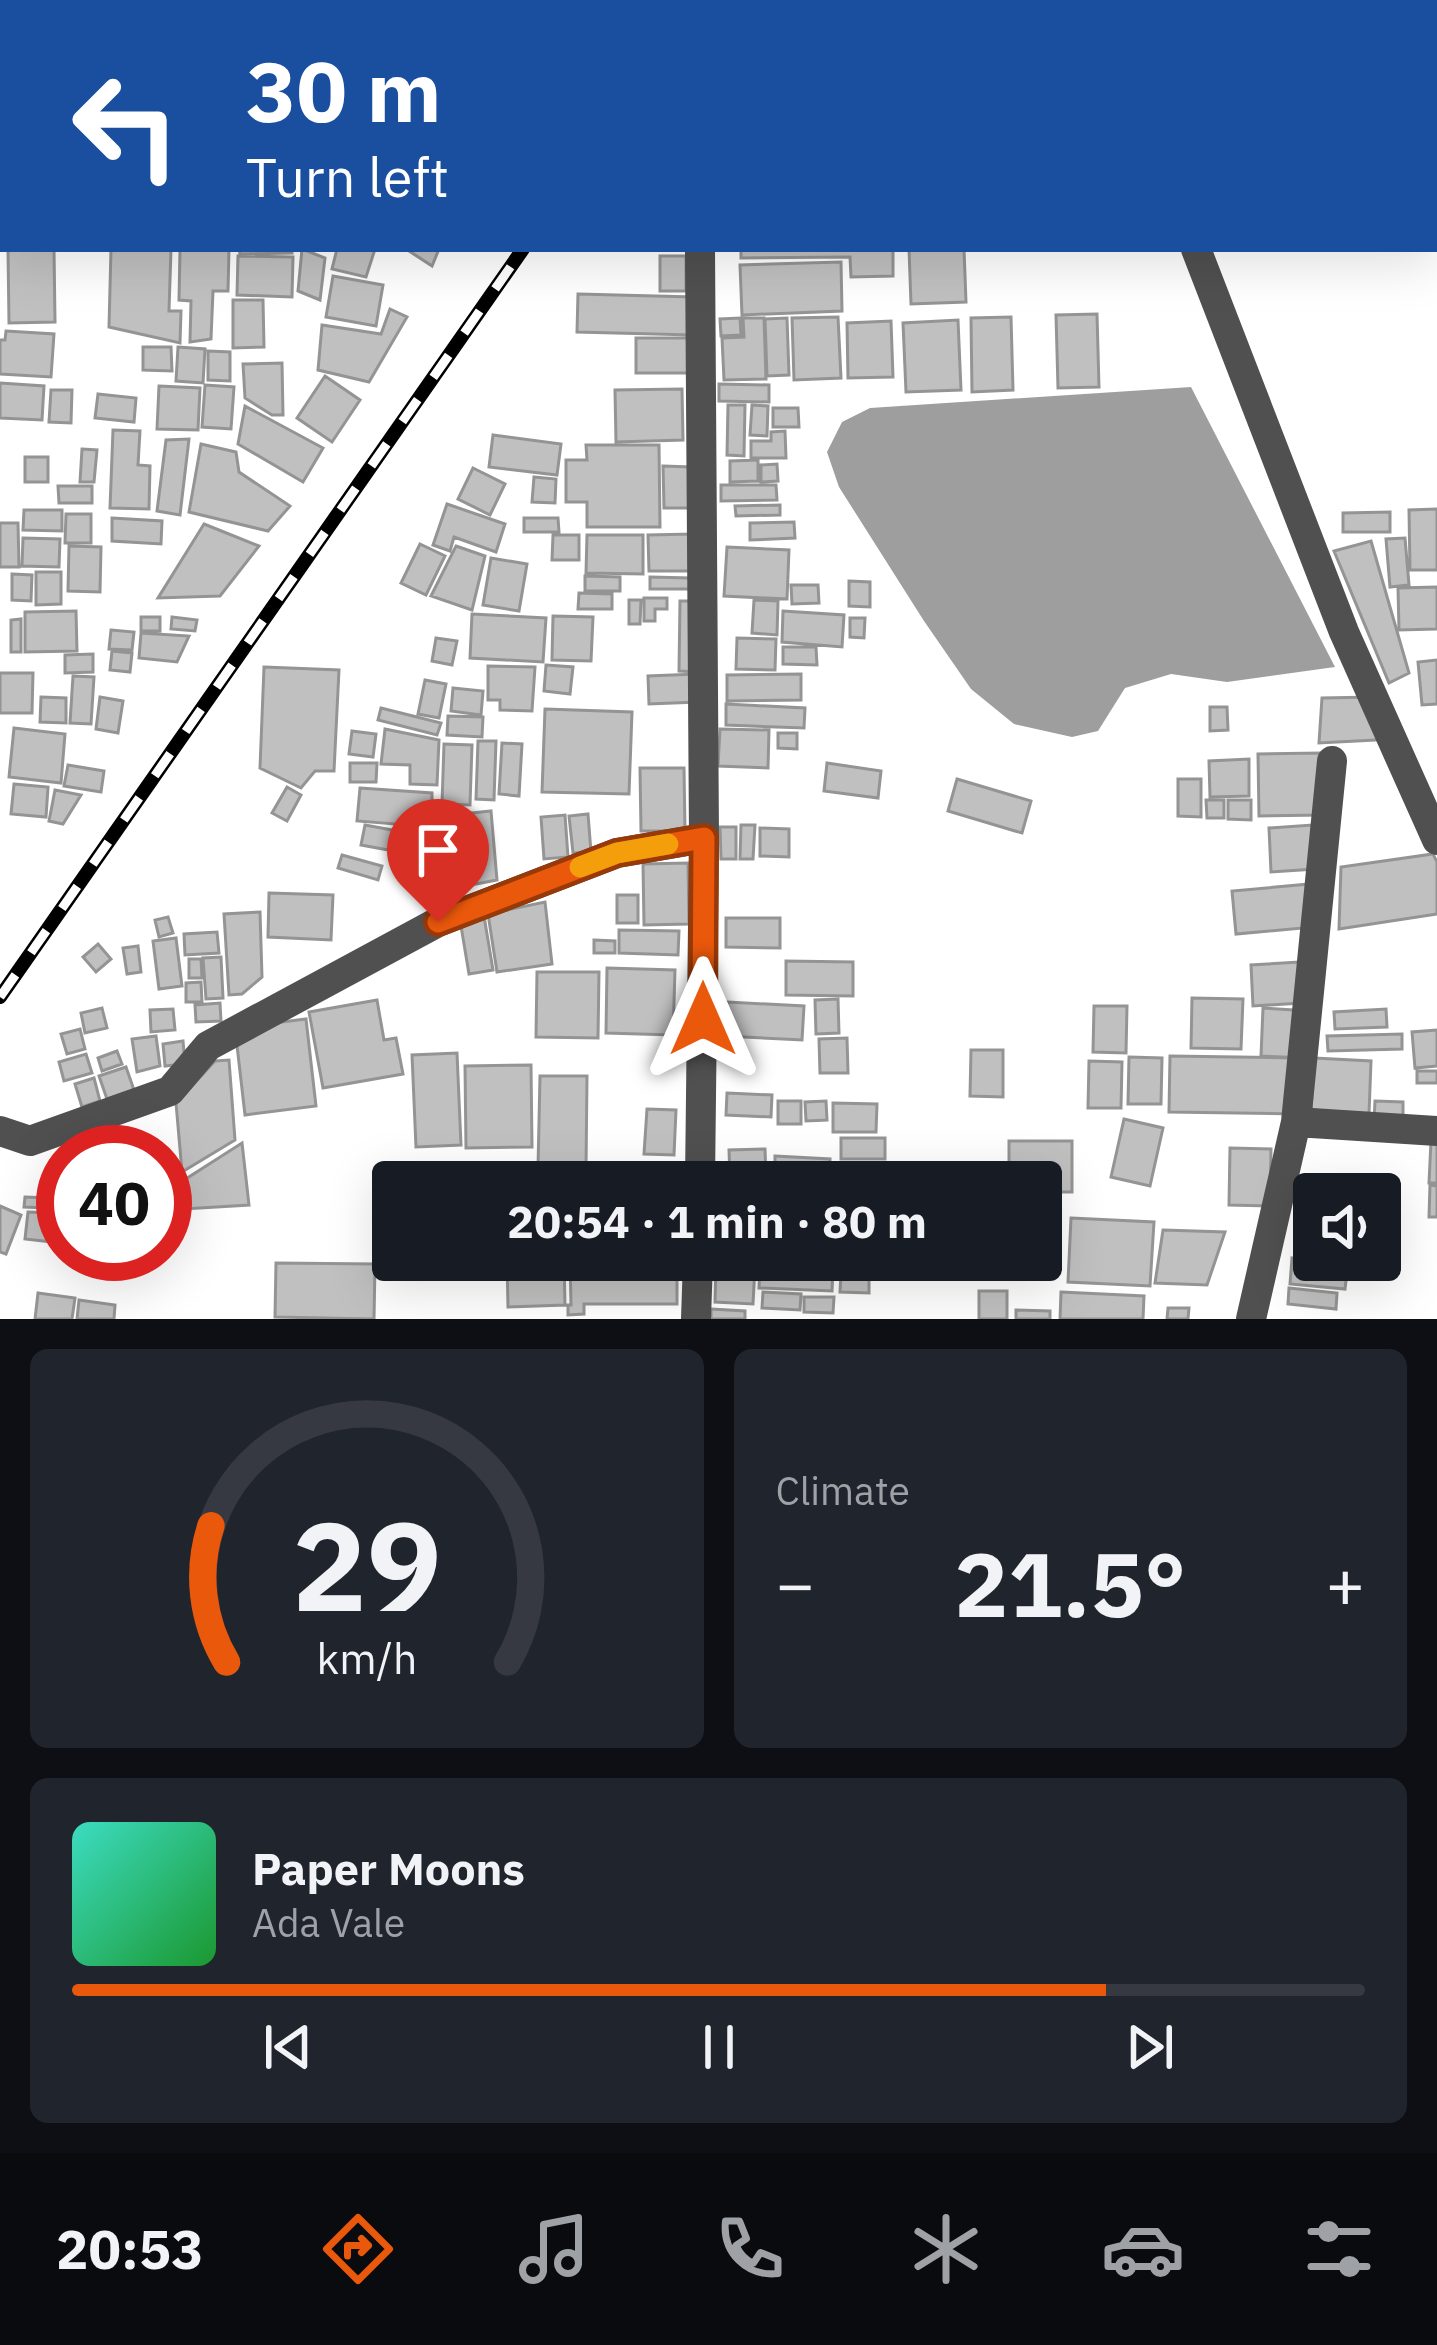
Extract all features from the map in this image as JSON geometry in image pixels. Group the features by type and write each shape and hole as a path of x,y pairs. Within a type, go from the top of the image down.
{"street":[{"path":"700,252 704,838 700,1161"},
{"path":"1197,252 1344,632 1437,840"},
{"path":"1251,1319 1296,1122 1332,761"},
{"path":"0,1131 30,1141 170,1091 208,1046 438,922 617,853 704,838"},
{"path":"1296,1122 1437,1131"},
{"path":"696,1319 697,1281"}],"shaded area":[{"path":"1191,387 1335,667 1227,682 1171,674 1125,688 1098,731 1072,737 1014,724 971,689 839,487 827,452 842,422 870,408"}],"building":[{"path":"8,252 54,252 55,322 9,323"},
{"path":"111,252 171,252 169,311 181,311 180,343 109,327"},
{"path":"180,252 229,252 228,291 213,291 211,339 190,342 191,301 179,300"},
{"path":"302,252 325,258 320,300 298,291"},
{"path":"336,252 374,252 366,277 332,269"},
{"path":"411,252 438,252 432,266"},
{"path":"741,252 893,252 893,276 851,277 850,257 741,258"},
{"path":"909,252 964,252 966,302 911,304"},
{"path":"238,256 293,257 292,297 237,295"},
{"path":"660,256 686,256 686,291 660,291"},
{"path":"841,262 842,311 742,315 740,265"},
{"path":"333,276 383,285 376,326 326,317"},
{"path":"578,294 693,297 692,335 577,332"},
{"path":"233,300 263,300 264,347 233,348"},
{"path":"390,309 407,317 369,382 318,370 322,325 381,334"},
{"path":"1097,314 1099,387 1058,388 1056,315"},
{"path":"838,317 841,378 794,380 792,318"},
{"path":"1011,317 1013,390 972,392 971,318"},
{"path":"740,318 741,335 721,336 720,319"},
{"path":"743,318 764,318 766,379 724,380 722,338 744,337"},
{"path":"787,318 789,375 767,376 765,319"},
{"path":"958,320 961,390 906,392 903,323"},
{"path":"891,321 893,377 848,378 847,323"},
{"path":"6,331 54,334 51,377 0,374 0,340 5,340"},
{"path":"636,338 695,338 695,373 636,373"},
{"path":"143,347 171,347 172,371 143,370"},
{"path":"178,347 205,349 203,383 176,381"},
{"path":"208,351 230,352 230,381 208,380"},
{"path":"282,363 283,415 272,415 245,398 243,364"},
{"path":"325,376 360,400 332,442 297,418"},
{"path":"0,383 44,386 42,420 0,418"},
{"path":"719,384 769,385 769,402 719,401"},
{"path":"205,385 234,387 231,429 202,427"},
{"path":"159,386 200,388 198,430 157,429"},
{"path":"682,389 683,440 616,442 615,390"},
{"path":"51,390 72,390 71,423 49,422"},
{"path":"98,394 136,398 134,422 95,418"},
{"path":"728,405 745,405 744,456 727,455"},
{"path":"752,405 768,406 767,436 750,435"},
{"path":"245,406 323,448 303,482 238,444"},
{"path":"773,408 798,408 799,427 773,427"},
{"path":"113,430 140,431 138,465 150,466 149,509 110,508"},
{"path":"785,431 786,458 751,458 751,441 771,441 771,432"},
{"path":"493,435 561,444 557,475 489,467"},
{"path":"189,439 180,515 157,511 166,440"},
{"path":"201,444 236,452 239,472 290,506 268,531 189,512"},
{"path":"586,445 659,445 660,527 587,527 587,502 566,502 566,460 587,460"},
{"path":"82,449 97,450 94,482 80,482"},
{"path":"25,457 48,457 48,482 25,482"},
{"path":"758,460 758,481 730,482 730,461"},
{"path":"777,464 778,481 761,482 761,465"},
{"path":"663,466 691,467 691,508 664,508"},
{"path":"473,468 505,484 490,515 458,499"},
{"path":"534,477 556,479 555,503 532,502"},
{"path":"721,485 776,485 777,500 721,501"},
{"path":"58,486 92,486 92,503 59,503"},
{"path":"447,504 505,524 496,552 454,537 450,551 433,545"},
{"path":"780,505 780,515 736,516 735,506"},
{"path":"1437,509 1437,570 1410,570 1409,510"},
{"path":"24,510 62,510 62,531 23,530"},
{"path":"1390,512 1390,532 1343,532 1343,513"},
{"path":"66,514 91,514 91,543 65,543"},
{"path":"112,518 162,521 161,544 112,541"},
{"path":"524,518 558,518 559,532 524,532"},
{"path":"794,522 795,538 750,540 750,523"},
{"path":"0,523 18,523 19,567 0,567"},
{"path":"204,524 259,546 220,596 158,598"},
{"path":"693,534 694,571 649,571 648,535"},
{"path":"553,535 579,535 579,560 552,560"},
{"path":"587,535 643,535 643,574 586,573"},
{"path":"23,538 60,539 59,567 22,566"},
{"path":"1405,538 1409,585 1390,587 1386,539"},
{"path":"1371,541 1409,673 1389,683 1334,551"},
{"path":"420,544 445,556 426,595 401,583"},
{"path":"69,546 101,547 100,592 68,591"},
{"path":"456,546 485,556 472,610 431,596"},
{"path":"727,547 789,550 787,599 724,596"},
{"path":"491,558 527,564 519,611 483,605"},
{"path":"36,572 61,572 61,604 36,605"},
{"path":"12,574 32,575 31,601 12,600"},
{"path":"585,576 620,577 620,591 585,591"},
{"path":"650,577 690,578 690,589 650,589"},
{"path":"849,581 870,582 870,607 849,606"},
{"path":"791,585 818,585 819,603 792,604"},
{"path":"1437,587 1437,629 1399,630 1398,588"},
{"path":"579,593 612,594 612,609 578,609"},
{"path":"644,598 667,598 667,609 655,609 655,621 644,621"},
{"path":"629,600 641,600 640,624 629,624"},
{"path":"754,600 778,601 777,635 752,633"},
{"path":"680,601 699,601 698,672 679,671"},
{"path":"76,611 77,651 25,652 25,612"},
{"path":"783,611 844,615 842,647 782,642"},
{"path":"472,614 546,618 543,662 470,658"},
{"path":"553,616 593,617 591,661 552,660"},
{"path":"141,617 160,617 160,631 141,631"},
{"path":"172,617 197,620 195,631 171,629"},
{"path":"850,618 865,618 864,638 850,637"},
{"path":"21,619 21,652 11,652 11,620"},
{"path":"111,630 134,632 132,650 109,649"},
{"path":"141,633 189,636 177,662 139,658"},
{"path":"436,638 457,641 452,665 432,661"},
{"path":"737,638 776,639 775,670 736,669"},
{"path":"783,647 816,647 817,665 783,664"},
{"path":"112,651 132,653 130,672 110,670"},
{"path":"93,654 93,672 65,673 65,655"},
{"path":"1437,660 1437,704 1422,705 1418,662"},
{"path":"546,665 573,667 570,694 544,691"},
{"path":"488,666 535,667 532,711 500,710 500,700 488,700"},
{"path":"264,667 339,670 334,771 315,771 301,788 260,768"},
{"path":"0,673 33,673 32,713 0,713"},
{"path":"697,674 698,702 649,704 648,676"},
{"path":"801,674 801,700 727,701 727,675"},
{"path":"73,676 94,677 91,724 70,723"},
{"path":"425,680 446,684 439,718 418,714"},
{"path":"453,688 483,691 481,715 451,711"},
{"path":"41,697 66,698 66,723 40,722"},
{"path":"100,697 123,701 118,733 96,729"},
{"path":"1374,697 1394,739 1319,743 1322,698"},
{"path":"726,704 805,708 804,728 726,725"},
{"path":"1210,707 1227,707 1228,730 1210,731"},
{"path":"381,708 441,723 437,735 378,720"},
{"path":"545,709 632,712 629,794 542,792"},
{"path":"448,716 483,717 482,737 447,735"},
{"path":"14,728 65,734 61,783 9,777"},
{"path":"385,729 439,740 437,785 410,784 410,765 381,764"},
{"path":"720,729 769,730 768,768 718,766"},
{"path":"352,731 376,734 373,757 349,754"},
{"path":"778,733 797,733 797,749 778,748"},
{"path":"478,741 496,741 494,800 476,799"},
{"path":"502,743 522,744 519,796 499,794"},
{"path":"444,744 472,745 470,805 442,804"},
{"path":"1321,753 1323,815 1259,816 1258,754"},
{"path":"1249,759 1249,796 1210,797 1209,761"},
{"path":"350,763 377,763 376,782 350,782"},
{"path":"827,763 881,771 878,798 824,791"},
{"path":"68,765 104,771 101,792 64,786"},
{"path":"640,768 684,768 685,831 641,831"},
{"path":"957,779 1031,801 1022,833 948,811"},
{"path":"1178,779 1201,779 1201,817 1178,816"},
{"path":"14,784 48,787 46,817 11,814"},
{"path":"287,787 301,795 287,821 272,813"},
{"path":"360,788 432,793 432,827 357,821"},
{"path":"55,790 81,795 63,824 49,821"},
{"path":"1206,800 1224,800 1224,818 1207,818"},
{"path":"1228,800 1251,800 1251,820 1228,819"},
{"path":"491,811 497,880 450,889 443,816"},
{"path":"588,814 591,852 573,853 569,816"},
{"path":"565,815 568,857 544,859 541,817"},
{"path":"365,825 414,834 410,854 361,845"},
{"path":"741,825 755,825 753,859 740,859"},
{"path":"1312,825 1315,869 1271,872 1269,828"},
{"path":"720,827 736,827 736,859 721,859"},
{"path":"760,828 789,829 789,857 760,856"},
{"path":"1433,854 1437,914 1339,929 1341,867"},
{"path":"342,855 382,866 378,880 338,868"},
{"path":"688,863 689,924 644,925 643,864"},
{"path":"1310,884 1314,927 1236,934 1232,891"},
{"path":"269,893 333,895 331,940 268,937"},
{"path":"617,895 638,895 638,923 617,923"},
{"path":"545,902 552,964 497,972 488,914"},
{"path":"260,912 262,977 242,994 229,995 224,914"},
{"path":"484,916 493,970 469,974 460,920"},
{"path":"168,917 173,933 159,937 155,920"},
{"path":"726,918 780,918 780,948 726,947"},
{"path":"619,930 679,931 678,955 619,953"},
{"path":"217,932 219,953 185,955 184,934"},
{"path":"176,938 182,986 159,989 153,941"},
{"path":"594,940 615,941 615,953 594,953"},
{"path":"98,944 111,959 96,972 83,957"},
{"path":"138,946 141,972 127,974 123,948"},
{"path":"221,957 223,998 206,999 203,958"},
{"path":"189,959 201,959 202,978 189,978"},
{"path":"786,961 853,962 853,996 786,995"},
{"path":"1316,961 1318,1002 1253,1006 1251,965"},
{"path":"607,968 675,970 673,1035 606,1033"},
{"path":"537,972 599,972 598,1038 536,1037"},
{"path":"201,982 202,1002 186,1002 186,983"},
{"path":"1192,998 1243,999 1241,1049 1191,1048"},
{"path":"838,999 839,1033 816,1034 815,1000"},
{"path":"377,1000 384,1040 396,1038 403,1074 323,1088 309,1012"},
{"path":"727,1002 804,1006 802,1040 725,1036"},
{"path":"220,1003 221,1021 196,1022 195,1005"},
{"path":"1094,1006 1127,1006 1126,1053 1093,1052"},
{"path":"102,1008 107,1028 85,1033 81,1013"},
{"path":"1263,1008 1309,1011 1307,1058 1261,1056"},
{"path":"173,1009 175,1030 151,1032 150,1010"},
{"path":"1386,1009 1387,1027 1335,1029 1334,1012"},
{"path":"306,1019 316,1106 245,1115 235,1028"},
{"path":"80,1029 85,1049 67,1054 61,1034"},
{"path":"1437,1030 1437,1066 1415,1068 1412,1032"},
{"path":"1402,1034 1402,1049 1328,1051 1327,1036"},
{"path":"156,1036 160,1066 137,1072 132,1039"},
{"path":"847,1038 848,1073 820,1073 819,1039"},
{"path":"183,1041 185,1064 165,1066 163,1044"},
{"path":"971,1050 1003,1050 1003,1097 970,1096"},
{"path":"117,1051 122,1064 102,1071 98,1058"},
{"path":"457,1053 461,1145 416,1147 412,1055"},
{"path":"86,1054 92,1073 64,1081 59,1062"},
{"path":"1170,1056 1297,1058 1296,1114 1169,1112"},
{"path":"1129,1057 1162,1058 1161,1104 1128,1104"},
{"path":"1314,1058 1371,1061 1369,1114 1311,1110"},
{"path":"229,1060 235,1140 192,1166 192,1125 178,1125 176,1103 215,1061"},
{"path":"1089,1061 1122,1062 1121,1108 1088,1108"},
{"path":"531,1065 532,1147 466,1148 465,1066"},
{"path":"126,1067 134,1090 107,1099 99,1076"},
{"path":"1417,1071 1437,1071 1437,1083 1417,1083"},
{"path":"540,1076 587,1076 586,1161 538,1161"},
{"path":"94,1078 100,1101 82,1107 75,1084"},
{"path":"727,1093 772,1095 771,1117 726,1115"},
{"path":"778,1101 801,1101 801,1124 778,1124"},
{"path":"826,1101 827,1120 806,1121 805,1102"},
{"path":"1375,1101 1403,1102 1403,1123 1374,1122"},
{"path":"833,1103 877,1104 876,1132 833,1132"},
{"path":"647,1109 676,1110 674,1155 644,1154"},
{"path":"1124,1119 1163,1128 1150,1186 1111,1177"},
{"path":"841,1138 885,1138 885,1159 841,1159"},
{"path":"1009,1141 1072,1141 1072,1192 1062,1192 1062,1161 1009,1161"},
{"path":"1431,1141 1437,1142 1437,1183 1429,1183"},
{"path":"242,1143 249,1205 192,1209 192,1175"},
{"path":"1230,1148 1271,1149 1270,1206 1229,1205"},
{"path":"765,1149 765,1161 729,1161 729,1150"},
{"path":"775,1156 830,1159 830,1161 775,1161"},
{"path":"1430,1185 1437,1186 1437,1217 1429,1217"},
{"path":"25,1197 36,1197 36,1208 24,1207"},
{"path":"0,1206 21,1215 6,1254 0,1252"},
{"path":"28,1212 36,1212 36,1240 25,1239"},
{"path":"1071,1218 1154,1222 1150,1286 1068,1282"},
{"path":"1163,1230 1225,1232 1207,1285 1155,1283"},
{"path":"1292,1258 1293,1281 1346,1281 1345,1289 1290,1284"},
{"path":"276,1263 372,1264 374,1319 275,1317"},
{"path":"507,1281 564,1281 565,1305 508,1307"},
{"path":"570,1281 677,1281 677,1304 584,1304 584,1314 568,1315"},
{"path":"716,1281 754,1281 753,1304 715,1302"},
{"path":"759,1281 832,1281 832,1291 759,1288"},
{"path":"841,1281 869,1281 869,1293 840,1292"},
{"path":"1289,1288 1337,1293 1336,1309 1288,1304"},
{"path":"979,1291 1007,1291 1007,1319 979,1319"},
{"path":"763,1292 801,1294 800,1310 762,1308"},
{"path":"1061,1292 1144,1296 1143,1319 1060,1319"},
{"path":"38,1293 75,1298 72,1319 35,1319"},
{"path":"804,1297 834,1297 833,1313 804,1312"},
{"path":"79,1300 115,1305 114,1319 77,1319"},
{"path":"1168,1308 1189,1308 1188,1319 1167,1319"},
{"path":"711,1309 745,1311 745,1319 711,1319"},
{"path":"1016,1310 1050,1311 1050,1319 1016,1319"}],"railway":[{"path":"0,997 521,252"}],"slow traffic":[{"path":"580,867 617,853 668,844"}],"route":[{"path":"438,922 617,853 704,838 703,1019"}]}
